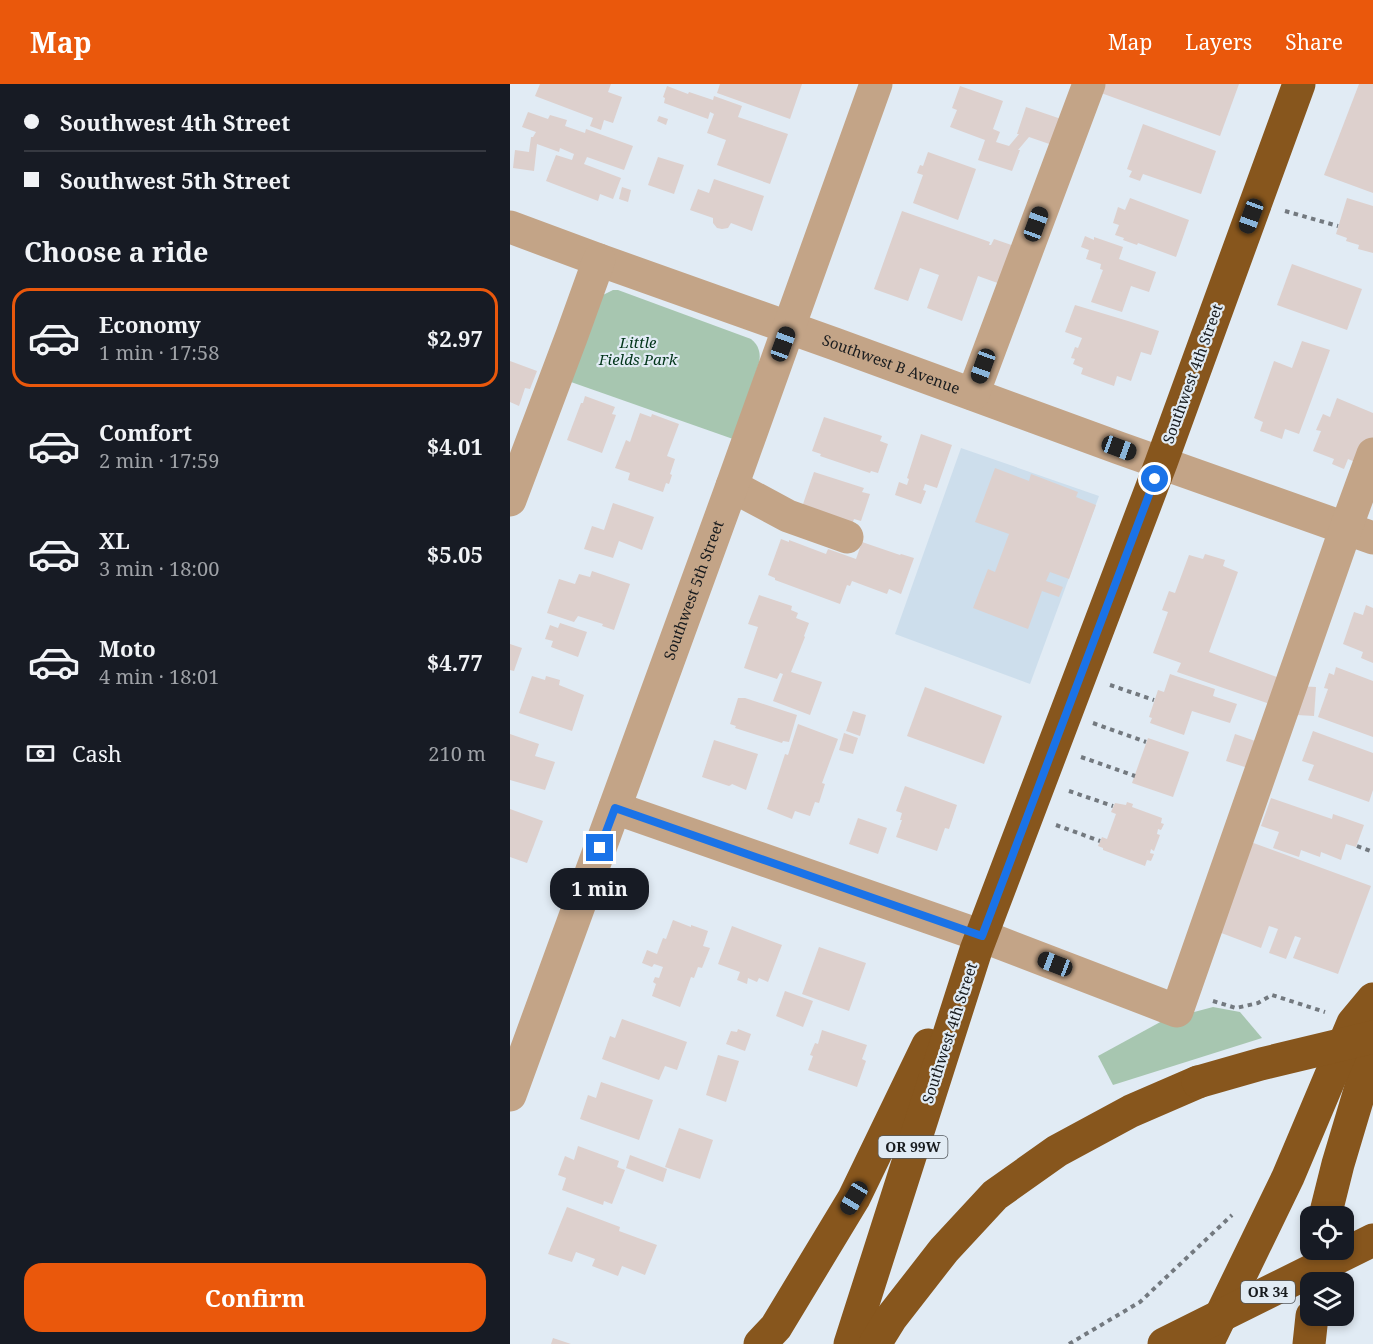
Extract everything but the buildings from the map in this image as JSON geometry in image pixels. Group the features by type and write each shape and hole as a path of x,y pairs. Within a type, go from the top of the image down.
{"highway":[{"name":"Southwest 4th Street","path":"850,1344 979,943 1161,463 1299,84"},
{"path":"760,1344 776,1327 854,1198 979,943"},
{"path":"875,1344 891,1318 944,1250 995,1195 1057,1151 1131,1111 1198,1082 1261,1064 1368,1026"},
{"path":"1328,1206 1368,1026"},
{"path":"1207,1344 1288,1177 1368,1026"},
{"name":"OR 34","path":"1164,1344 1373,1240"},
{"path":"1309,1344 1311,1326"}],"street":[{"name":"Southwest 5th Street","path":"510,1095 876,84"},
{"path":"973,394 1089,84"},
{"name":"Southwest B Avenue","path":"510,227 1359,533"},
{"path":"510,501 599,260"},
{"path":"615,808 979,943 1177,1011 1359,533 1373,454"},
{"path":"732,486 788,516 847,537"}],"path":[{"path":"1256,202 1338,226"},
{"path":"1081,675 1154,700"},
{"path":"1066,713 1146,742"},
{"path":"1053,747 1135,776"},
{"path":"1040,781 1113,806"},
{"path":"1028,815 1100,841"},
{"path":"1357,846 1373,852"},
{"path":"1177,1011 1214,1001 1236,1008 1258,1003 1272,995 1368,1026"},
{"path":"1317,1021 1321,1011"},
{"path":"1070,1344 1140,1302 1231,1217 1236,1207"}],"shaded area":[{"path":"961,448 1099,496 1030,684 895,634"}],"green space":[{"name":"Little Fields Park","path":"613,290 751,339 756,344 759,363 733,439 571,382 603,295"},
{"path":"1213,1007 1240,1012 1262,1038 1113,1085 1098,1056 1164,1020"}],"route":[{"path":"600,848 615,808 982,936 1155,479"}]}
